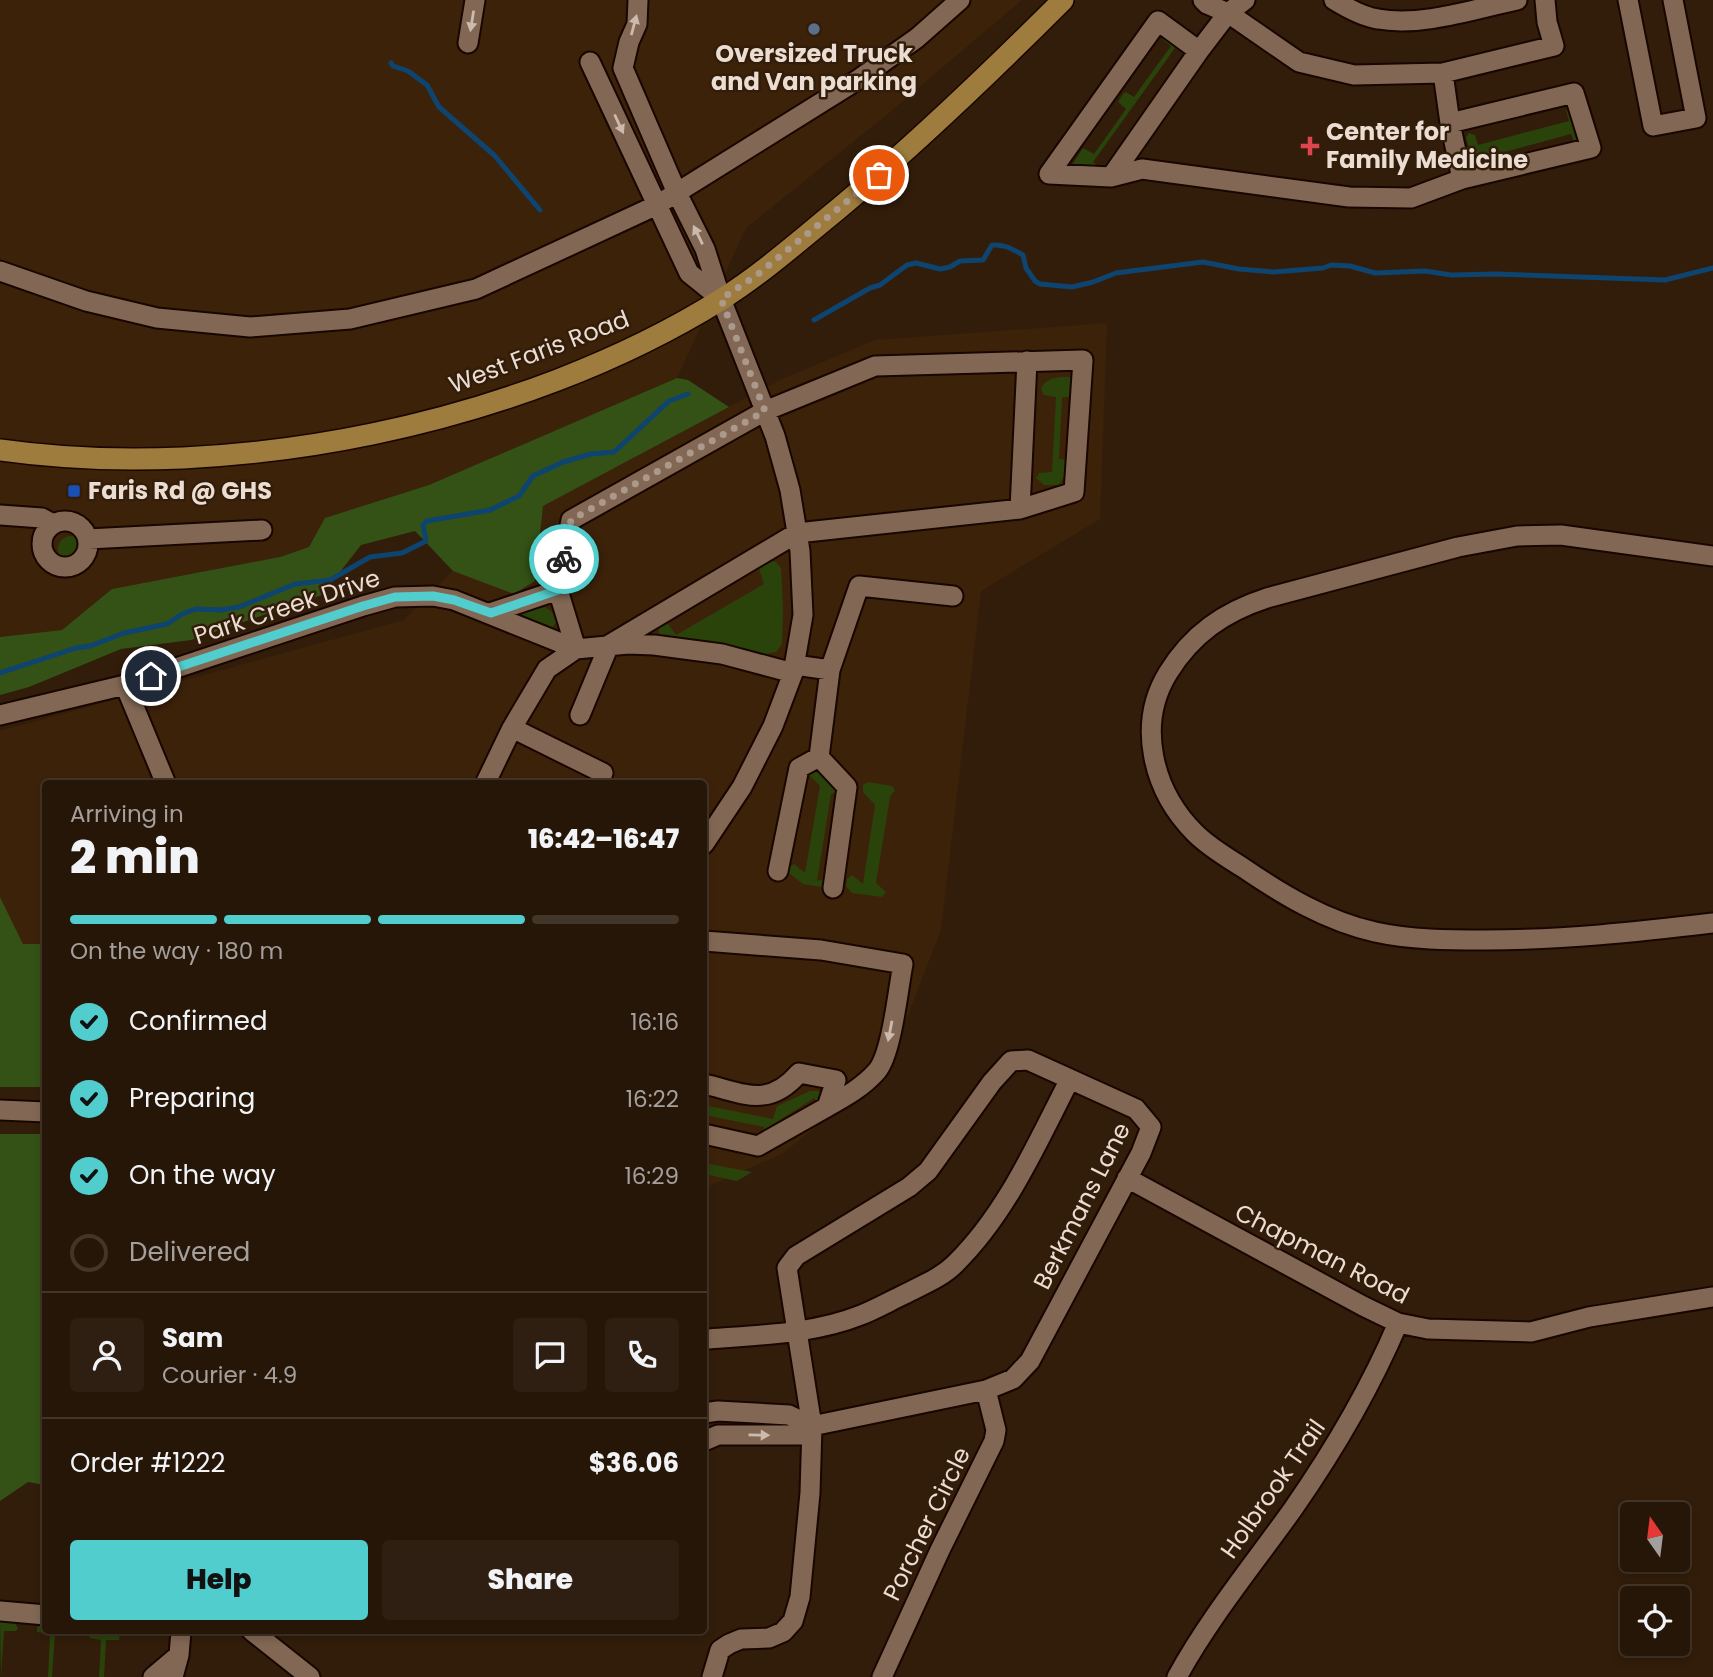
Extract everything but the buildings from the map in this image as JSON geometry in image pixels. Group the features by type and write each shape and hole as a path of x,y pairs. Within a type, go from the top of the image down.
{"main road":[{"name":"West Faris Road","path":"0,450 71,457 177,458 287,449 368,435 436,419 559,379 623,352 721,299 757,275 932,128 1063,0"}],"street":[{"path":"468,43 475,0"},
{"path":"638,0 637,24 629,42 623,68 677,193 705,250 721,299 765,411 790,489 797,533 803,615 794,669 774,726 743,787 707,841"},
{"path":"0,271 86,301 157,318 250,327 351,319 476,289 657,205 859,79 917,38 960,0"},
{"path":"1203,0 1207,4 1226,7 1299,62 1354,75 1443,74 1554,46 1547,22 1545,0"},
{"path":"1111,177 1199,51 1226,7 1245,0"},
{"path":"1334,0 1377,19 1415,21 1517,0"},
{"path":"1628,0 1653,126 1696,118 1673,0"},
{"path":"1199,51 1158,21 1049,174 1111,177 1142,169 1349,197 1412,198 1462,179 1591,148 1574,93 1450,123"},
{"path":"590,62 689,273 721,299"},
{"path":"1443,74 1462,179"},
{"path":"487,780 512,728 547,669 576,649 558,590 571,520 765,411 875,366 1083,360 1074,492 1020,509 797,533 609,645 580,715"},
{"path":"1020,509 1027,361"},
{"path":"0,515 42,518 53,524"},
{"path":"67,521 80,526 88,539 87,553 78,564 63,567 50,562 42,550 44,535 53,524 67,521"},
{"path":"88,539 262,530"},
{"path":"1713,556 1561,535 1517,536 1458,547 1267,598 1240,607 1220,618 1201,632 1179,655 1163,682 1150,735 1152,753 1161,780 1175,808 1194,832 1209,846 1273,888 1313,911 1347,924 1376,932 1423,938 1548,940 1713,923"},
{"path":"819,757 830,670 859,586 953,596"},
{"path":"491,613 558,590"},
{"name":"Park Creek Drive","path":"0,715 125,685 395,597 433,596 454,600 576,649 609,645 654,645 722,654 794,669 830,670"},
{"path":"125,685 164,780"},
{"path":"512,728 603,773"},
{"path":"778,871 799,768 819,757"},
{"path":"819,757 847,787 833,888"},
{"path":"707,941 821,950 903,964 887,1049 878,1069 860,1087 758,1146 707,1135"},
{"name":"Berkmans Lane","path":"707,1440 718,1435 801,1435 812,1426 986,1390 1013,1379 1030,1361 1152,1127 1136,1109 1028,1060 1011,1061 992,1082 928,1171 909,1187 796,1256 787,1268 812,1426"},
{"path":"707,1085 761,1097 777,1093 788,1086 799,1073 836,1080 827,1107"},
{"path":"709,1339 797,1331 860,1316 937,1278 974,1244 1010,1194 1070,1079"},
{"path":"0,1110 42,1112"},
{"name":"Chapman Road","path":"1127,1178 1398,1323 1444,1331 1531,1332 1589,1317 1713,1297"},
{"name":"Holbrook Trail","path":"1177,1677 1220,1608 1330,1454 1363,1399 1398,1323"},
{"name":"Porcher Circle","path":"882,1677 994,1441 996,1430 986,1390"},
{"path":"707,1413 789,1415 812,1426 806,1540 800,1597 793,1621 783,1632 769,1638 741,1639 720,1650 712,1677"},
{"path":"0,1611 42,1615"},
{"path":"173,1677 181,1634"},
{"path":"256,1634 310,1677"},
{"path":"153,1677 179,1655"}],"shaded area":[{"path":"0,0 1022,0 878,122 746,228 677,378 429,485 326,518 310,547 280,557 112,589 62,630 0,637"},
{"path":"1107,323 1100,519 981,591 941,930 886,1071 782,1154 707,1187 707,780 42,780 42,944 23,944 0,897 0,731 404,620 453,571 515,594 535,581 543,506 780,380 875,340"}],"green space":[{"path":"1163,37 1186,54 1175,48 1093,162 1103,170 1070,168 1083,148 1094,154 1126,109 1118,102 1123,94 1126,92 1134,97 1171,46"},
{"path":"1569,106 1582,143 1575,145 1571,134 1482,158 1483,169 1475,171 1466,137 1469,133 1475,135 1478,145 1569,121 1566,110"},
{"path":"1069,377 1073,379 1073,397 1062,397 1059,459 1068,460 1070,466 1059,485 1044,485 1036,478 1039,473 1052,472 1056,397 1044,395 1041,389 1049,380"},
{"path":"677,378 688,380 729,407 543,506 535,581 514,594 453,571 415,531 361,545 322,595 191,640 121,649 29,687 0,695 0,637 62,630 112,589 280,557 309,547 325,518 429,485"},
{"path":"71,536 80,540 84,549 80,558 71,562 62,558 58,549 62,540"},
{"path":"770,561 776,562 781,568 782,644 776,652 766,654 662,639 659,636 659,624 668,624 676,635 764,584 759,569"},
{"path":"545,607 552,612 556,622 552,628 522,616 524,612"},
{"path":"813,763 848,788 831,794 817,881 828,878 827,888 803,884 789,873 794,864 805,873 820,786 808,774"},
{"path":"868,782 892,786 895,790 890,797 876,883 886,892 882,897 852,893 846,886 847,879 852,875 863,884 875,805 863,792 863,785"},
{"path":"0,897 23,944 42,944 42,1087 0,1087"},
{"path":"810,1091 818,1091 823,1095 821,1106 814,1098 769,1127 775,1137 762,1139 764,1127 707,1116 707,1106 773,1119 777,1106"},
{"path":"0,1134 42,1134 42,1484 28,1482 0,1501"},
{"path":"707,1164 752,1172 737,1181 707,1175"},
{"path":"0,1621 14,1622 18,1628 16,1631 4,1631 1,1677"},
{"path":"42,1624 42,1633 37,1632 37,1627"},
{"path":"50,1634 67,1634 55,1635 52,1677 48,1677"},
{"path":"89,1634 120,1635 119,1640 106,1640 104,1677 99,1677 101,1640 90,1638"}],"waterway":[{"path":"391,63 427,85 439,107 494,155 540,210"},
{"path":"814,320 880,285 907,265 916,263 940,269 960,261 983,260 992,245 1005,246 1023,255 1026,268 1040,284 1072,287 1116,273 1203,262 1274,272 1331,265 1350,266 1375,273 1425,271 1451,275 1665,280 1713,268"},
{"path":"0,673 124,633 167,624 196,609 221,610 239,607 295,584 330,580 370,557 402,553 426,541 423,525 427,521 490,510 519,496 533,476 563,462 591,454 614,452 669,401 688,394"}],"way so far":[{"path":"564,559 571,520 765,411 721,299 757,275 879,175"}],"place":[{"name":"Oversized Truck and Van parking","path":"814,29"},
{"name":"Center for Family Medicine","path":"1310,146"},
{"name":"Faris Rd @ GHS","path":"74,491"}],"route":[{"path":"151,676 395,597 433,596 491,613 558,590 564,559"}]}
